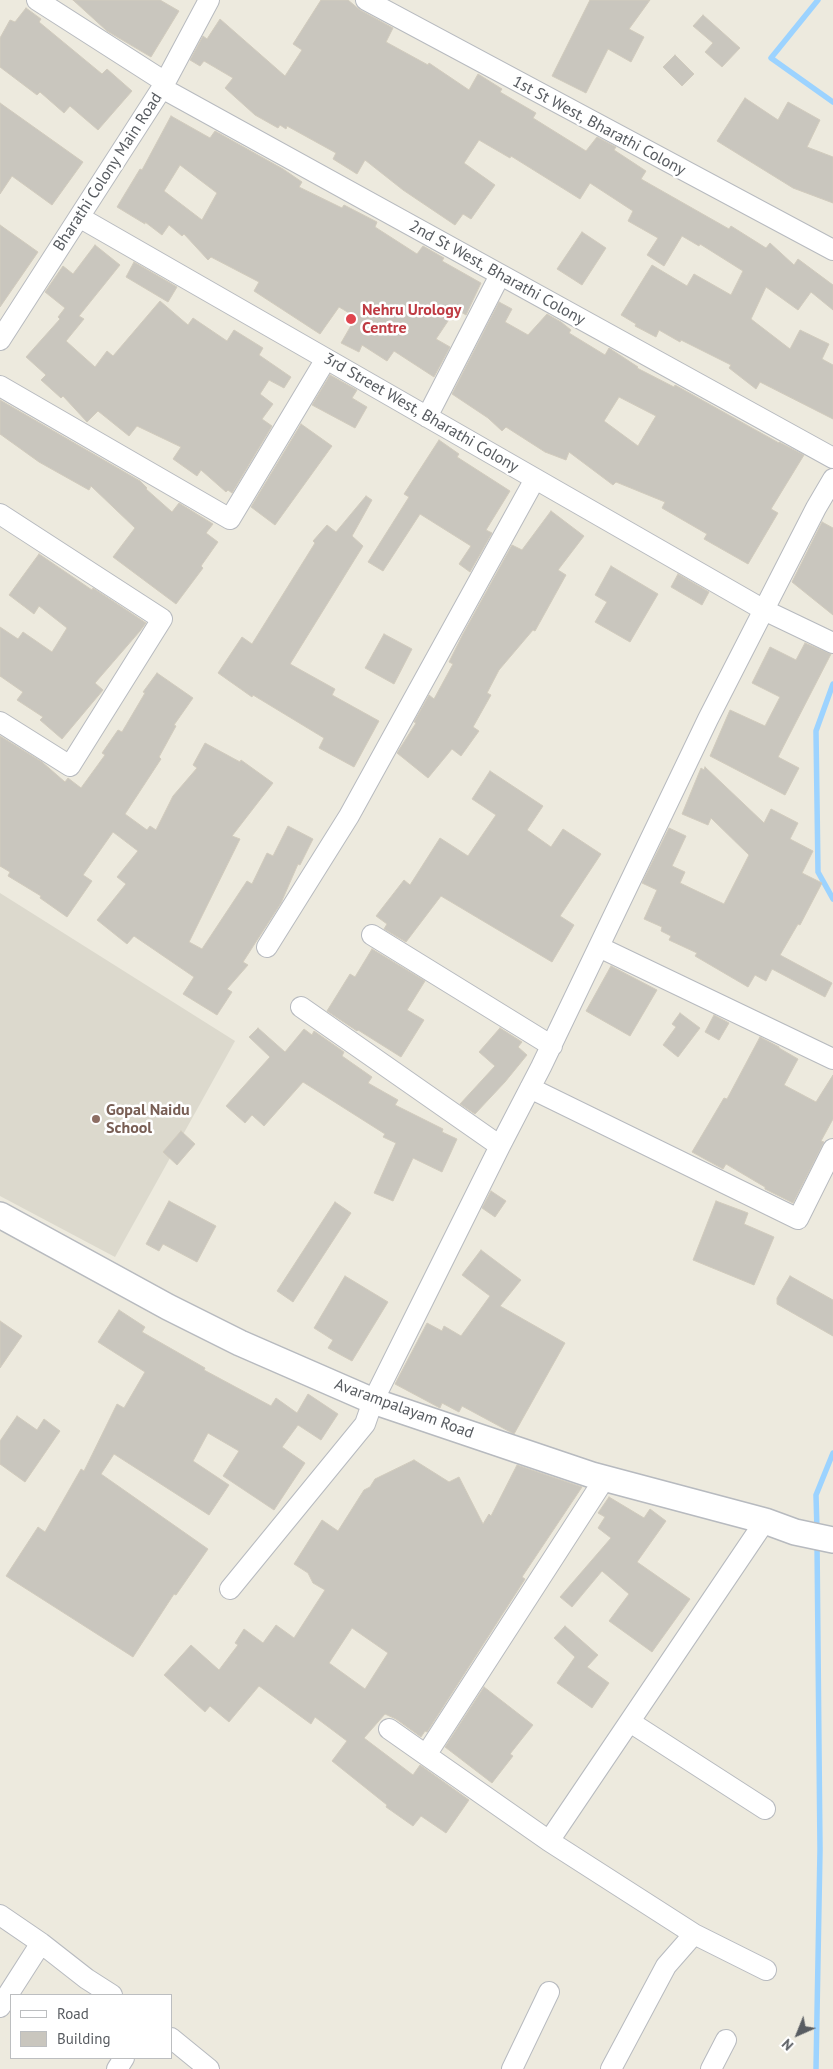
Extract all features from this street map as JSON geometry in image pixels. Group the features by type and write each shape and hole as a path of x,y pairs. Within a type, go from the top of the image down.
{"street":[{"name":"2nd St West, Bharathi Colony","path":"37,0 163,85 500,275 833,458"},
{"name":"Bharathi Colony Main Road","path":"0,340 163,85 209,0"},
{"name":"1st St West, Bharathi Colony","path":"378,3 833,250"},
{"name":"3rd Street West, Bharathi Colony","path":"79,217 764,610 833,643"},
{"path":"427,416 500,275"},
{"path":"0,386 230,519 326,359"},
{"path":"267,947 348,816 535,479"},
{"path":"230,1589 365,1424 373,1401 552,1046 708,719 816,508 833,479"},
{"path":"0,514 162,618 70,766 0,722"},
{"path":"372,935 552,1046"},
{"path":"599,947 833,1058"},
{"path":"301,1007 500,1146"},
{"path":"530,1088 798,1219 833,1149"},
{"name":"Avarampalayam Road","path":"0,1215 176,1311 240,1343 373,1401 605,1478 765,1521 795,1532 833,1540"},
{"path":"426,1754 605,1478"},
{"path":"549,1841 765,1521"},
{"path":"630,1722 765,1809"},
{"path":"389,1729 549,1841 694,1934 766,1970"},
{"path":"0,1915 41,1942 111,1994"},
{"path":"611,2069 666,1966 694,1934"},
{"path":"0,2007 41,1942"},
{"path":"512,2069 549,1992"},
{"path":"172,2039 209,2069"},
{"path":"711,2069 726,2040"}],"shaded area":[{"name":"Gopal Naidu School","path":"0,893 235,1041 115,1257 0,1196"}],"building":[{"path":"73,0 160,0 179,11 151,57 107,31"},
{"path":"321,0 348,0 360,10 393,28 386,42 428,65 429,63 469,90 478,74 502,89 500,92 536,113 533,118 586,151 597,137 616,147 614,150 646,171 641,179 729,229 731,226 766,248 770,243 794,265 798,259 833,285 833,310 811,292 798,310 766,287 751,319 790,349 800,330 829,344 822,359 833,365 833,419 760,382 756,389 729,368 731,365 681,340 680,342 659,330 656,337 635,326 636,324 621,315 652,265 687,286 694,274 731,295 743,271 700,244 699,246 682,236 664,266 647,255 658,238 628,221 633,211 590,183 580,199 511,156 510,158 479,140 464,163 495,185 471,219 463,214 455,225 403,190 365,160 357,174 333,159 336,153 287,126 286,129 280,125 278,128 255,115 225,88 233,78 204,61 200,66 190,60 203,36 207,39 220,19 285,76 302,50 293,44"},
{"path":"590,0 650,0 629,29 644,37 631,62 608,49 586,93 552,76"},
{"path":"26,8 41,19 39,22 102,74 107,69 132,91 98,130 70,106 64,113 40,92 37,95 0,67 0,38 10,20 15,22"},
{"path":"703,15 740,48 722,67 705,52 713,43 693,26"},
{"path":"675,55 694,74 682,86 663,67"},
{"path":"745,98 778,120 788,102 820,120 807,147 833,157 833,203 793,188 717,141"},
{"path":"0,103 83,162 52,205 12,176 0,194"},
{"path":"171,116 210,138 215,131 283,169 302,182 299,187 342,208 344,205 377,222 375,227 417,254 423,246 444,258 442,261 481,283 466,315 456,309 436,339 450,347 434,377 394,351 387,361 362,345 359,352 341,343 356,317 339,307 320,334 254,291 259,282 211,257 208,260 184,234 182,236 169,225 162,235 145,222 145,224 117,207 140,169 142,170","holes":["180,165 217,193 202,220 164,191"]},
{"path":"0,225 38,252 0,307"},
{"path":"582,232 606,248 582,285 557,269"},
{"path":"95,245 120,265 79,316 84,319 66,341 95,367 107,351 113,356 160,301 188,325 193,318 227,341 234,330 263,348 259,355 291,377 284,388 269,380 260,394 273,404 262,419 272,426 232,493 228,490 226,492 201,470 197,476 173,459 181,447 137,426 129,436 98,411 87,422 63,396 61,398 41,380 46,375 26,357 60,319 58,317 65,308 45,292 63,266 73,274"},
{"path":"134,262 177,287 168,302 126,277"},
{"path":"499,302 512,309 505,322 528,335 547,314 571,330 569,333 605,355 609,348 637,368 674,387 675,385 804,455 771,509 778,513 748,564 704,539 707,534 662,508 665,502 616,482 613,485 569,452 566,460 545,452 506,427 502,431 488,418 452,394","holes":["619,397 656,416 638,446 604,421"]},
{"path":"330,375 357,390 352,398 367,407 355,428 312,405"},
{"path":"0,400 140,481 146,489 172,512 179,503 213,524 206,533 218,542 201,566 203,568 176,604 113,557 135,528 91,486 89,490 39,462 0,434"},
{"path":"301,424 332,446 275,525 251,507"},
{"path":"439,440 459,454 457,457 510,491 486,530 492,533 470,572 459,564 471,546 420,514 383,571 368,562 409,497 404,494"},
{"path":"366,496 372,500 352,536 363,546 290,664 335,689 332,695 379,721 354,767 319,748 324,738 253,695 252,697 218,673 242,637 252,644 315,543 313,541 327,525 336,532"},
{"path":"551,511 584,536 558,570 566,575 535,631 533,630 499,670 487,693 491,695 473,727 479,731 461,756 452,749 428,778 397,753 416,723 414,722 429,695 434,699 453,664 449,662 463,634 512,545 522,550"},
{"path":"822,522 833,528 833,615 792,582"},
{"path":"39,554 92,590 93,588 146,623 95,683 103,690 62,739 40,720 43,717 17,700 23,692 0,676 0,627 18,639 23,632 52,652 67,628 39,606 34,614 9,595"},
{"path":"611,566 658,594 630,642 595,622 607,602 595,595"},
{"path":"678,574 709,592 702,605 671,587"},
{"path":"384,634 412,649 394,684 365,668"},
{"path":"805,643 831,654 778,757 799,768 785,795 710,756 730,710 765,726 780,697 752,683 770,647 796,660"},
{"path":"157,673 193,698 174,725 176,726 159,757 161,759 125,814 147,830 150,826 156,830 173,796 197,768 193,765 205,743 240,762 241,760 273,783 232,836 240,839 189,942 202,949 247,881 252,884 267,853 273,856 288,826 313,839 300,865 298,864 281,903 243,962 248,965 227,989 232,992 217,1015 183,994 194,977 134,936 127,944 97,920 126,884 117,877 138,851 113,832 83,875 92,881 67,917 40,898 41,896 8,876 10,872 0,866 0,736 42,762 65,782 68,778 81,788 105,755 102,753 118,730 122,732 145,693 143,692"},
{"path":"705,767 764,823 771,809 798,823 790,839 813,851 802,873 822,883 800,925 798,924 780,955 832,983 825,997 772,969 766,981 755,975 748,987 695,956 697,953 669,940 671,936 661,931 662,927 644,919 657,890 642,883 669,828 686,836 672,866 685,872 680,883 724,904 749,855 711,818 708,825 682,814 701,768 704,770"},
{"path":"490,771 543,806 527,830 551,847 563,829 601,854 560,916 574,925 552,962 441,896 406,942 384,929 387,924 376,916 404,880 410,885 440,838 468,856 496,815 472,799"},
{"path":"372,949 425,981 407,1010 424,1020 401,1057 327,1011 350,974 355,977"},
{"path":"611,966 657,990 630,1036 586,1011"},
{"path":"680,1013 700,1028 678,1057 663,1045 676,1027 672,1024"},
{"path":"714,1015 729,1023 719,1040 705,1032"},
{"path":"258,1028 285,1052 304,1029 312,1035 314,1031 344,1052 342,1056 372,1077 368,1083 398,1100 395,1105 443,1129 442,1132 457,1139 442,1172 413,1158 393,1201 374,1193 396,1143 383,1137 385,1134 303,1082 264,1126 252,1115 245,1123 226,1106 270,1057 249,1037"},
{"path":"500,1028 522,1042 518,1047 527,1055 475,1114 460,1104 495,1066 479,1052"},
{"path":"760,1037 798,1059 784,1085 816,1102 833,1075 833,1119 821,1141 824,1142 793,1203 765,1189 765,1187 726,1164 723,1169 692,1152 724,1098 727,1099"},
{"path":"181,1131 195,1144 177,1165 163,1152"},
{"path":"491,1191 506,1201 495,1217 482,1208"},
{"path":"169,1201 216,1226 197,1262 163,1244 159,1251 146,1244"},
{"path":"716,1201 748,1213 744,1224 774,1237 754,1285 693,1260"},
{"path":"335,1202 351,1213 293,1302 277,1291"},
{"path":"481,1250 521,1280 500,1306 565,1343 514,1434 462,1406 459,1412 442,1403 440,1408 395,1384 427,1323 442,1331 444,1326 461,1336 490,1296 462,1275"},
{"path":"345,1276 388,1302 352,1361 328,1348 333,1340 314,1328"},
{"path":"790,1276 833,1300 833,1336 777,1304 777,1298"},
{"path":"119,1310 145,1327 142,1332 205,1368 204,1370 271,1406 276,1398 297,1413 308,1394 338,1414 321,1440 298,1425 282,1447 305,1463 274,1510 223,1476 239,1451 208,1433 193,1461 229,1485 209,1515 114,1454 101,1474 208,1549 176,1595 174,1594 133,1657 6,1576 38,1527 45,1532 81,1469 84,1471 117,1404 124,1408 145,1372 98,1342"},
{"path":"0,1321 22,1336 0,1368"},
{"path":"17,1416 37,1430 44,1419 60,1431 25,1482 0,1464 0,1441"},
{"path":"414,1460 449,1482 459,1477 483,1524 489,1514 491,1516 517,1465 582,1487 522,1577 525,1579 427,1732 425,1731 421,1737 396,1719 385,1714 364,1738 413,1775 420,1765 469,1800 446,1833 421,1816 413,1826 386,1807 387,1805 332,1761 347,1741 315,1717 311,1724 259,1686 229,1722 210,1706 205,1712 164,1675 191,1645 219,1670 238,1645 235,1643 244,1629 263,1643 276,1625 294,1638 325,1590 313,1583 308,1573 294,1564 322,1520 338,1531 364,1490 370,1487 375,1479","holes":["352,1628 388,1653 365,1689 329,1663"]},
{"path":"609,1497 644,1518 650,1509 666,1521 637,1562 690,1599 652,1652 609,1621 629,1594 602,1571 572,1607 560,1597 611,1538 598,1528 605,1517 598,1513"},
{"path":"565,1626 598,1655 587,1667 609,1683 592,1708 557,1683 575,1657 554,1638"},
{"path":"484,1687 533,1725 510,1754 513,1756 492,1783 445,1747"}],"waterway":[{"path":"818,0 771,58 833,102"},
{"path":"833,684 816,731 818,872 833,899"},
{"path":"817,1530 816,1495 833,1453"},
{"path":"816,2069 820,1850 817,1542"}],"place":[{"name":"Nehru Urology Centre","path":"351,319"},
{"name":"Gopal Naidu School","path":"96,1119"}]}
